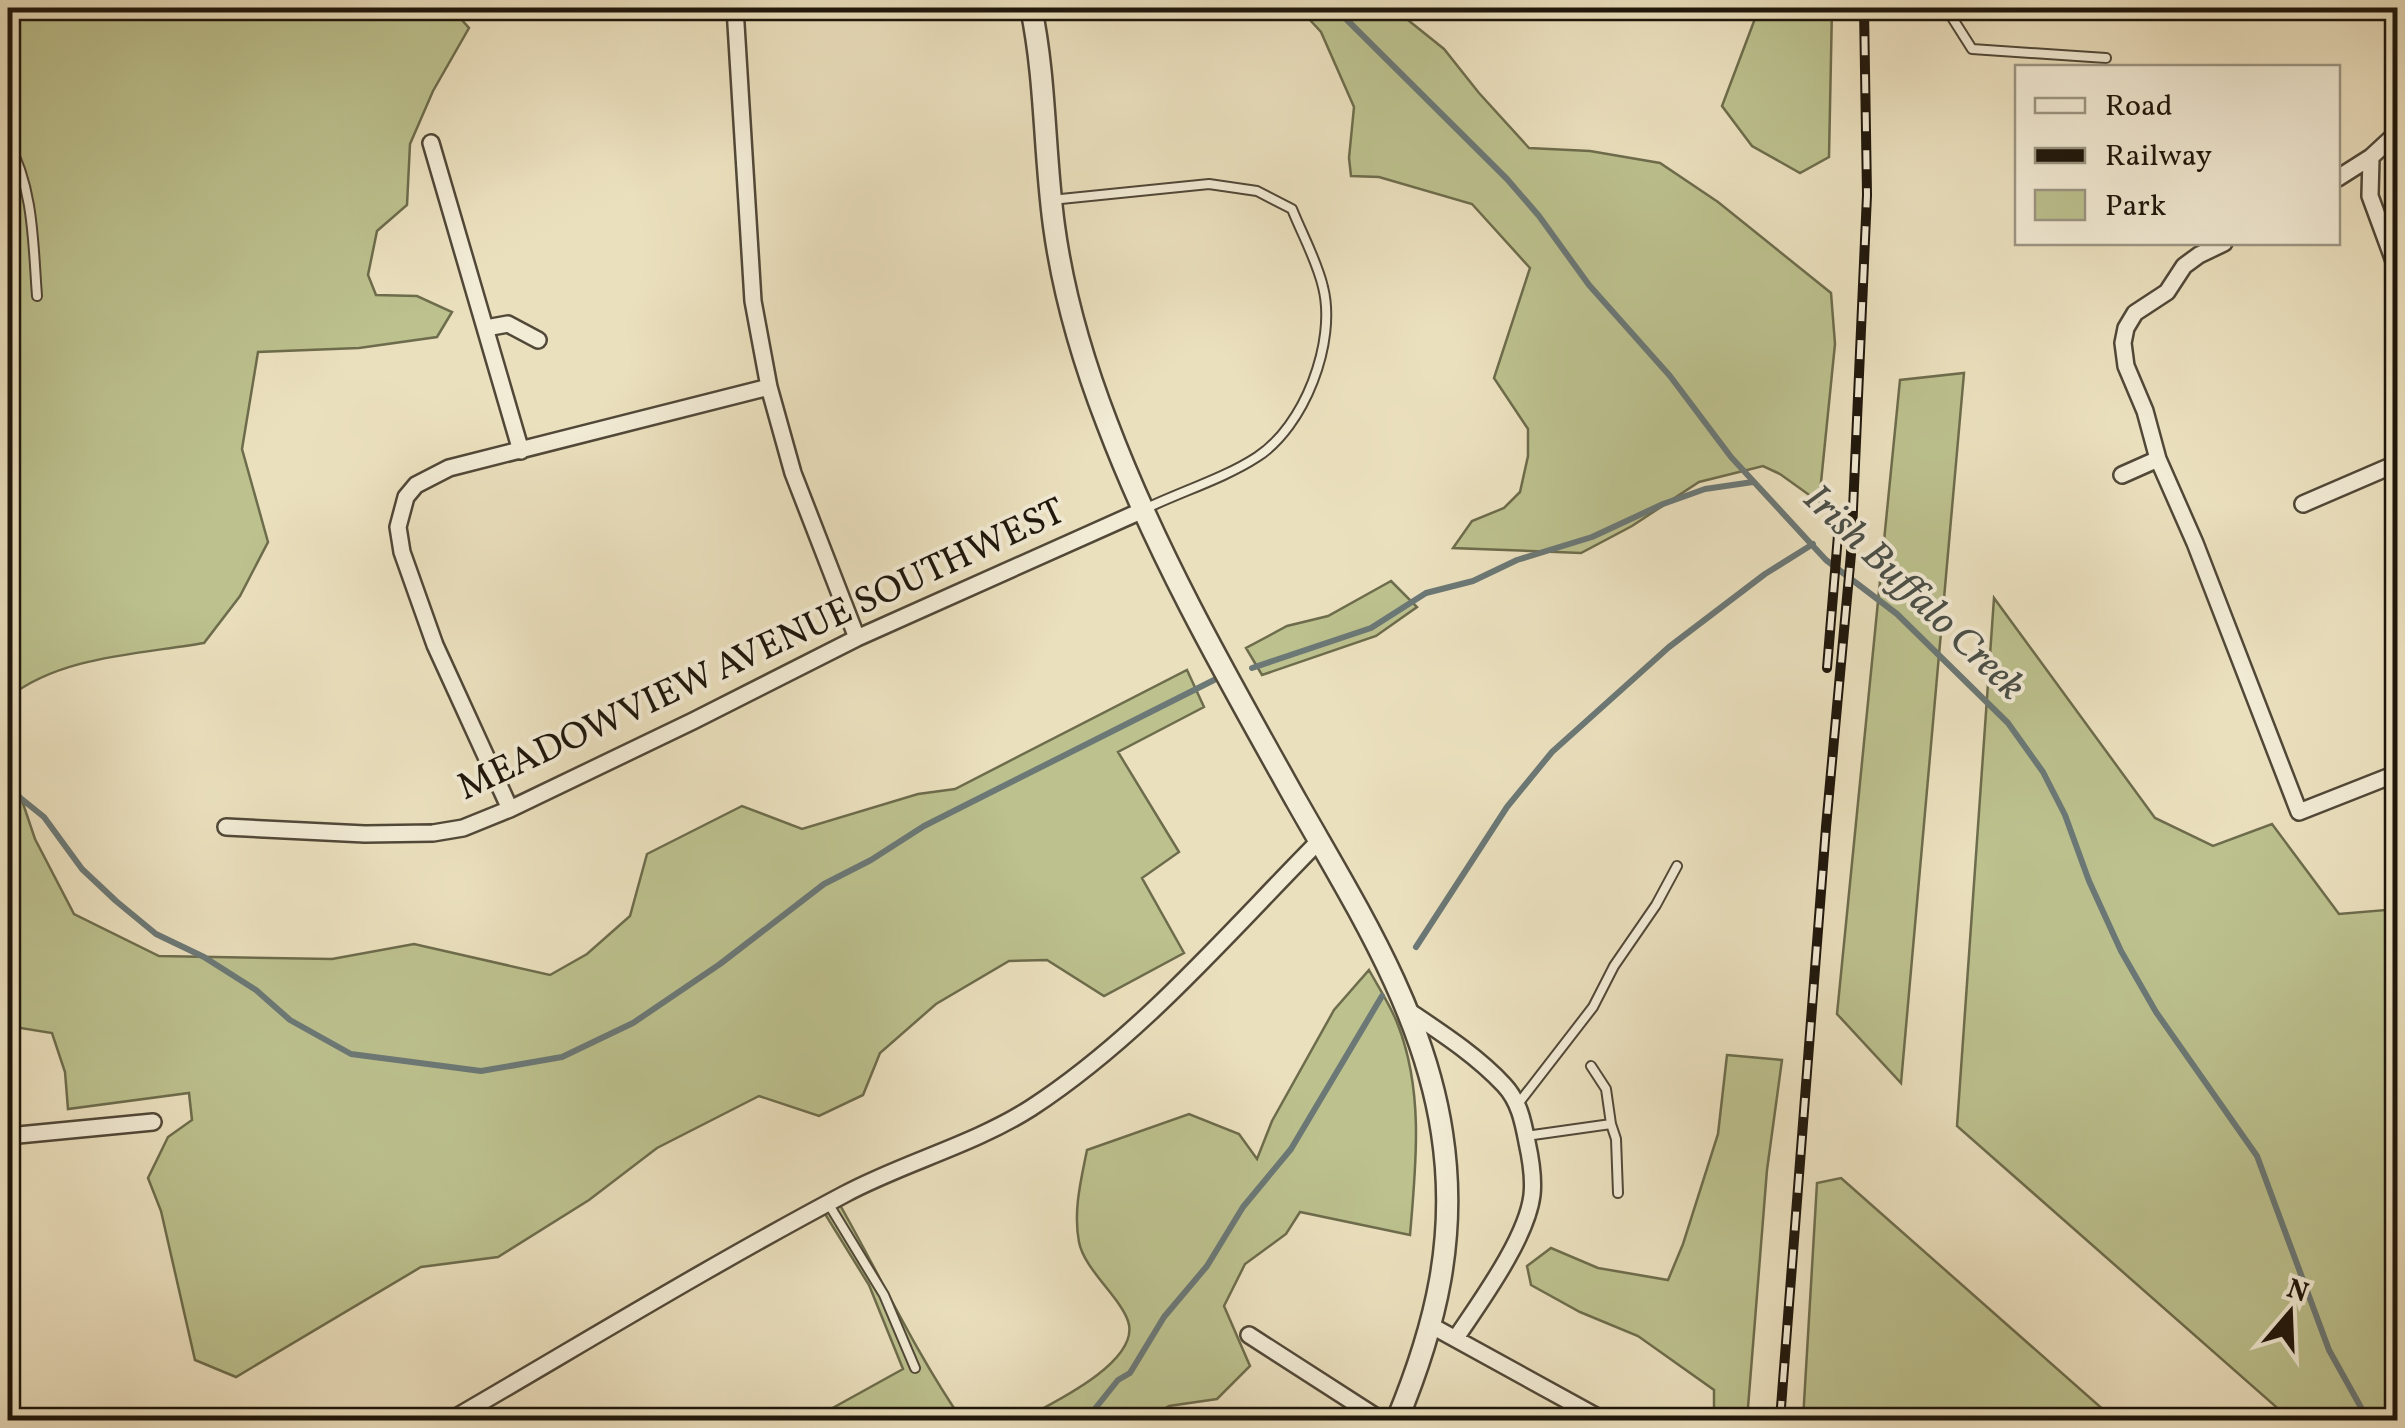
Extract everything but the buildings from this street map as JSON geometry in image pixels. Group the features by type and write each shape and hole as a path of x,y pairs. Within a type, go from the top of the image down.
{"street":[{"path":"735,8 753,300 769,387 793,473 857,638"},
{"path":"1031,8 1040,43 1054,229 1078,338 1105,418 1141,510 1366,924 1406,1009 1434,1092 1446,1180 1446,1227 1438,1300 1396,1420"},
{"path":"1040,43 1044,8"},
{"path":"2340,177 2372,156 2398,132"},
{"path":"431,143 522,451"},
{"path":"2372,156 2370,196 2398,272"},
{"path":"2219,245 2184,266 2167,292 2136,314 2126,328 2123,343 2126,366 2146,410 2158,459 2196,543 2299,812 2398,773"},
{"path":"486,328 508,324 538,340"},
{"path":"510,809 435,645 402,552 398,527 406,497 416,484 449,468 769,387"},
{"path":"2122,474 2158,459"},
{"path":"2303,504 2398,463"},
{"name":"MEADOWVIEW AVENUE SOUTHWEST","path":"226,826 365,834 432,833 463,828 510,809 857,638 1141,510"},
{"path":"461,1418 721,1260 828,1203 1029,1109 1091,1065 1160,1002 1319,840"},
{"path":"1406,1009 1452,1040 1504,1086 1518,1104 1533,1168 1526,1221 1456,1338"},
{"path":"8,1136 153,1122"},
{"path":"1432,1326 1603,1420"},
{"path":"1248,1334 1381,1420"}],"lane":[{"path":"1946,8 1972,49 2106,58"},
{"path":"8,142 20,164 29,202 37,296"},
{"path":"1051,200 1209,184 1257,191 1292,209 1324,287 1328,330 1325,347 1302,406 1278,436 1259,456 1141,510"},
{"path":"1518,1104 1593,1006 1676,866"},
{"path":"1592,1066 1606,1088 1616,1139 1618,1193"},
{"path":"1526,1136 1611,1124"},
{"path":"828,1203 884,1295 915,1368"}],"green space":[{"path":"8,8 451,8 469,28 433,91 410,144 407,205 377,231 368,275 376,295 417,296 452,312 437,337 359,348 258,352 242,449 268,542 240,596 204,643 76,665 28,684 8,698"},
{"path":"1299,8 1393,8 1444,49 1529,148 1590,151 1660,163 1718,202 1831,293 1835,344 1819,502 1763,466 1699,482 1632,526 1581,553 1453,548 1472,521 1504,508 1520,492 1528,456 1528,429 1494,378 1530,268 1472,204 1379,177 1351,176 1354,107 1321,32"},
{"path":"1759,8 1832,8 1829,157 1800,173 1752,146 1722,106"},
{"path":"1964,373 1901,1083 1837,1014 1900,380"},
{"path":"1391,581 1417,607 1376,636 1262,675 1246,648 1287,626 1328,616"},
{"path":"1994,598 2155,818 2213,846 2272,824 2339,914 2397,909 2397,1420 2291,1420 1957,1126"},
{"path":"1187,670 1204,707 1118,752 1179,852 1142,878 1184,953 1104,996 1047,960 1009,961 936,1004 880,1053 863,1095 819,1116 759,1096 657,1148 589,1200 498,1257 421,1267 236,1377 195,1360 161,1211 148,1178 168,1137 192,1120 189,1093 68,1109 65,1072 52,1033 8,1026 8,759 35,839 74,914 159,956 332,959 414,944 550,975 587,954 630,916 647,854 742,806 802,829 918,794 955,789"},
{"path":"1369,970 1398,1025 1412,1076 1416,1129 1410,1235 1300,1212 1286,1234 1245,1264 1224,1306 1250,1366 1217,1399 1169,1406 1146,1420 1021,1420 1071,1393 1108,1366 1129,1336 1124,1312 1088,1262 1079,1242 1077,1207 1087,1150 1189,1114 1239,1134 1257,1159 1272,1121 1334,1010"},
{"path":"1727,1055 1782,1060 1767,1170 1747,1420 1714,1420 1714,1390 1638,1336 1580,1312 1531,1285 1527,1266 1551,1248 1598,1268 1668,1280 1718,1134"},
{"path":"1841,1178 2115,1420 1803,1420 1817,1183"},
{"path":"840,1205 962,1420 811,1420 903,1369 869,1285 825,1214"}],"waterway":[{"name":"Irish Buffalo Creek","path":"1335,8 1507,179 1589,285 1670,376 1731,457 1826,560 1897,614 2008,723 2043,772 2121,951 2156,1012 2257,1156 2329,1350 2368,1420"},
{"path":"1252,668 1371,628 1426,593 1473,581 1517,560 1592,537 1663,504 1705,489 1753,482"},
{"path":"1416,947 1507,807 1552,752 1669,647 1765,574 1813,544"},
{"path":"8,788 44,817 82,869 156,934 204,957 256,990 290,1020 351,1054 481,1071 562,1057 633,1023 720,964 824,884 924,826 1214,680"},
{"path":"1086,1420 1118,1380 1130,1373 1164,1317 1207,1266 1243,1207 1291,1149 1382,996"}],"railway":[{"path":"1780,1420 1851,554 1867,195 1864,8"},
{"path":"1827,668 1839,523"}]}
